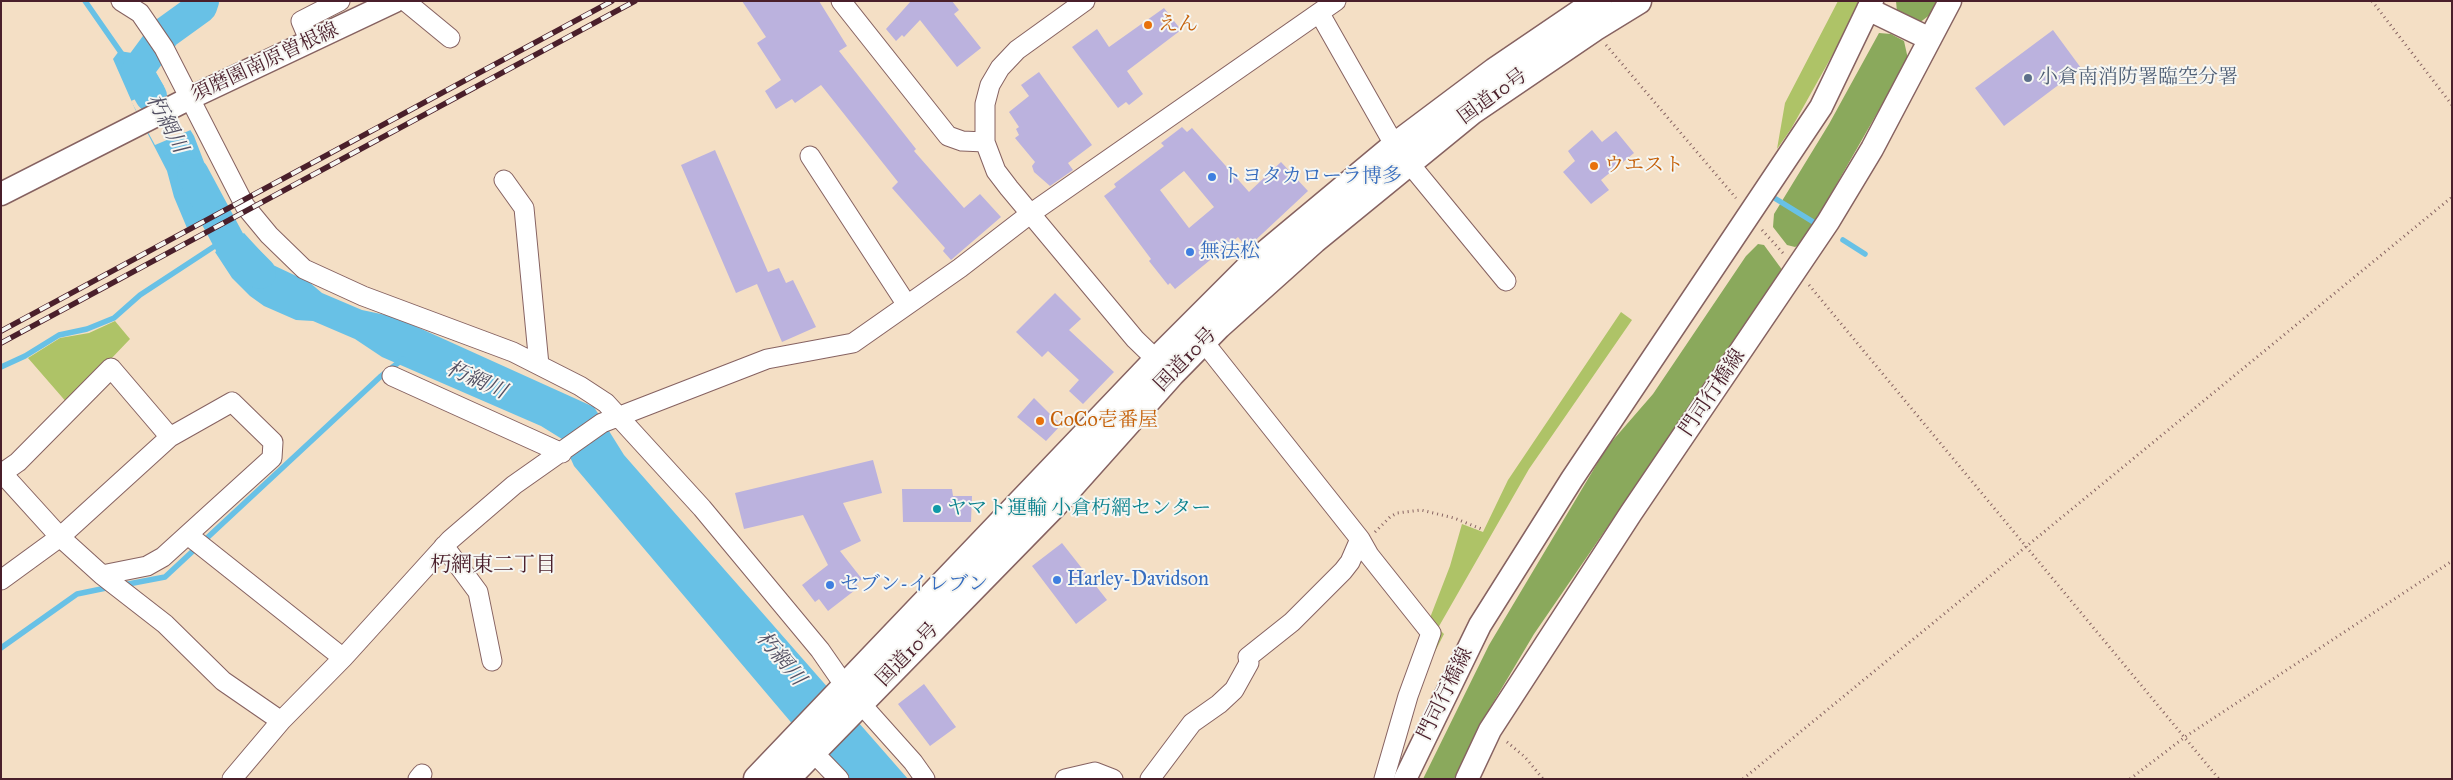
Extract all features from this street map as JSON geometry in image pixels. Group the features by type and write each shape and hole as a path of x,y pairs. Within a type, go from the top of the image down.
{"highway":[{"name":"国道10号","path":"757,779 805,744 853,694 1054,505 1164,367 1251,266 1401,155 1472,111 1586,11 1638,1"},
{"name":"国道10号","path":"1164,367 1203,341 1314,240 1401,155"},
{"name":"国道10号","path":"786,779 805,744"}],"main road":[{"name":"須磨園南原曽根線","path":"1,194 142,122 395,1"},
{"name":"門司行橋線","path":"1467,779 1490,730 1631,513 1797,270 1872,149 1950,1"},
{"name":"門司行橋線","path":"1405,779 1480,625 1572,479 1748,213 1822,107 1877,7"},
{"path":"1877,7 1930,39"}],"street":[{"path":"121,1 140,14 164,48 187,100 245,206 269,235 304,269 363,296 513,352 580,386 606,402 610,420 708,516 925,779"},
{"path":"310,42 301,21 340,1"},
{"path":"405,1 450,38"},
{"path":"841,1 948,136 962,140 985,142"},
{"path":"1085,1 1017,50 1000,68 990,85 985,104 985,142 996,171 1030,214 1135,339 1164,367"},
{"path":"232,779 281,721 343,658 444,546 514,485 610,420 767,359 853,343 1030,214 1320,14 1336,1"},
{"path":"1320,14 1401,155 1506,281"},
{"path":"810,156 907,305"},
{"path":"504,180 524,208 539,365"},
{"path":"1203,341 1431,633 1408,696 1384,779"},
{"path":"170,437 110,368 18,462 2,473 60,537 125,594 165,624 224,681 281,721"},
{"path":"392,376 563,453"},
{"path":"1,580 60,537 170,437 232,402 273,442 272,458 196,541 147,566 105,577"},
{"path":"196,541 343,658"},
{"path":"1150,779 1192,723 1219,704 1234,690 1249,663 1248,657 1292,622 1343,571 1362,543"},
{"path":"444,546 478,592 492,661"},
{"path":"805,744 839,779"},
{"path":"1065,779 1095,772 1113,779"}],"path":[{"path":"2372,1 2452,105"},
{"path":"1586,11 1601,39 1797,270 2219,779"},
{"path":"1743,779 2452,197"},
{"path":"1362,543 1390,517 1412,511 1433,512 1484,530"},
{"path":"2130,779 2185,737 2452,561"},
{"path":"1490,730 1525,756 1543,779"}],"green space":[{"path":"1838,1 1860,1 1838,45 1791,129 1777,149 1785,103"},
{"path":"1896,1 1937,1 1931,14 1919,23 1897,12"},
{"path":"1879,33 1891,34 1904,41 1908,59 1803,243 1795,247 1787,245 1773,227 1774,214 1829,124"},
{"path":"1758,244 1764,245 1783,271 1534,634 1490,708 1454,779 1423,779 1489,645 1607,447 1653,394 1746,256"},
{"path":"1621,312 1632,320 1529,469 1438,628 1444,634 1414,693 1428,623 1450,566 1462,524 1483,532 1508,480"},
{"path":"115,321 130,339 68,404 28,358 60,338 89,333"}],"water":[{"path":"193,1 211,1 200,18 177,33 169,19 182,12"},
{"path":"119,51 145,55 194,136 222,209 187,228 174,197 167,171 135,109 113,59"},
{"path":"244,233 273,265 309,282 322,293 362,310 395,317 594,407 624,455 908,779 839,779 574,466 562,439 541,426 382,357 355,339 313,321 296,320 264,306 250,296 232,278 215,252"}],"pier":[{"path":"167,85 193,129 155,145 131,101"}],"building":[{"path":"742,1 819,1 847,46 839,51 916,149 914,151 964,208 980,194 1001,217 951,260 943,251 945,248 892,188 898,182 821,85 795,103 792,99 776,109 765,91 781,80 757,43 766,37"},
{"path":"911,1 952,1 959,10 954,14 981,48 957,67 920,20 904,37 902,35 896,41 886,29"},
{"path":"1164,8 1181,30 1127,71 1143,94 1129,105 1126,102 1118,108 1072,47 1097,29 1109,47"},
{"name":"小倉南消防署臨空分署","path":"2053,30 2081,68 2004,126 1975,88"},
{"path":"1039,72 1092,145 1068,163 1073,170 1050,186 1034,172 1032,166 1035,162 1015,138 1019,135 1016,129 1019,127 1009,112 1029,96 1021,85"},
{"path":"1182,127 1187,132 1192,128 1249,192 1281,162 1308,191 1247,248 1238,237 1175,289 1170,283 1168,285 1149,261 1151,259 1104,196 1116,187 1114,184 1164,146 1161,143","holes":["1184,171 1214,207 1189,228 1160,190"]},
{"name":"ウエスト","path":"1592,130 1602,142 1616,131 1634,153 1601,180 1609,190 1591,204 1563,172 1575,161 1568,151"},
{"path":"715,150 768,272 779,268 786,283 793,280 816,327 782,342 757,284 736,293 681,165"},
{"path":"1055,293 1081,319 1069,330 1114,372 1083,404 1069,391 1079,380 1048,351 1042,357 1016,332"},
{"name":"CoCo壱番屋","path":"1034,398 1061,425 1046,441 1017,417"},
{"path":"873,460 882,493 843,503 861,541 840,551 862,579 856,584 859,587 828,611 819,599 815,602 802,585 828,565 803,515 744,529 735,493"},
{"name":"ヤマト運輸 小倉朽網センター","path":"902,489 952,489 953,496 972,496 971,522 903,522"},
{"name":"Harley-Davidson","path":"1062,543 1107,600 1076,624 1032,566"},
{"path":"924,684 956,727 930,746 898,704"}],"waterway":[{"path":"85,1 124,57"},
{"name":"朽網川","path":"151,96 137,71 165,33 201,7 203,1"},
{"name":"朽網川","path":"193,174 230,243 260,273"},
{"path":"1776,199 1815,223"},
{"path":"1,367 25,356 59,335 87,329 114,318 140,295 227,238"},
{"path":"1843,240 1865,254"},
{"path":"123,585 165,577 380,377 403,359"},
{"path":"1,648 77,594 111,587"}],"railway":[{"path":"1,331 612,1"},
{"path":"1,343 635,1"}],"place":[{"name":"えん","path":"1148,25"},
{"name":"小倉南消防署臨空分署","path":"2028,78"},
{"name":"ウエスト","path":"1594,166"},
{"name":"トヨタカローラ博多","path":"1212,177"},
{"name":"無法松","path":"1190,252"},
{"name":"CoCo壱番屋","path":"1040,421"},
{"name":"ヤマト運輸 小倉朽網センター","path":"937,509"},
{"name":"Harley-Davidson","path":"1057,580"},
{"name":"セブン-イレブン","path":"830,585"}],"district":[{"name":"朽網東二丁目","path":"493,566"}]}
